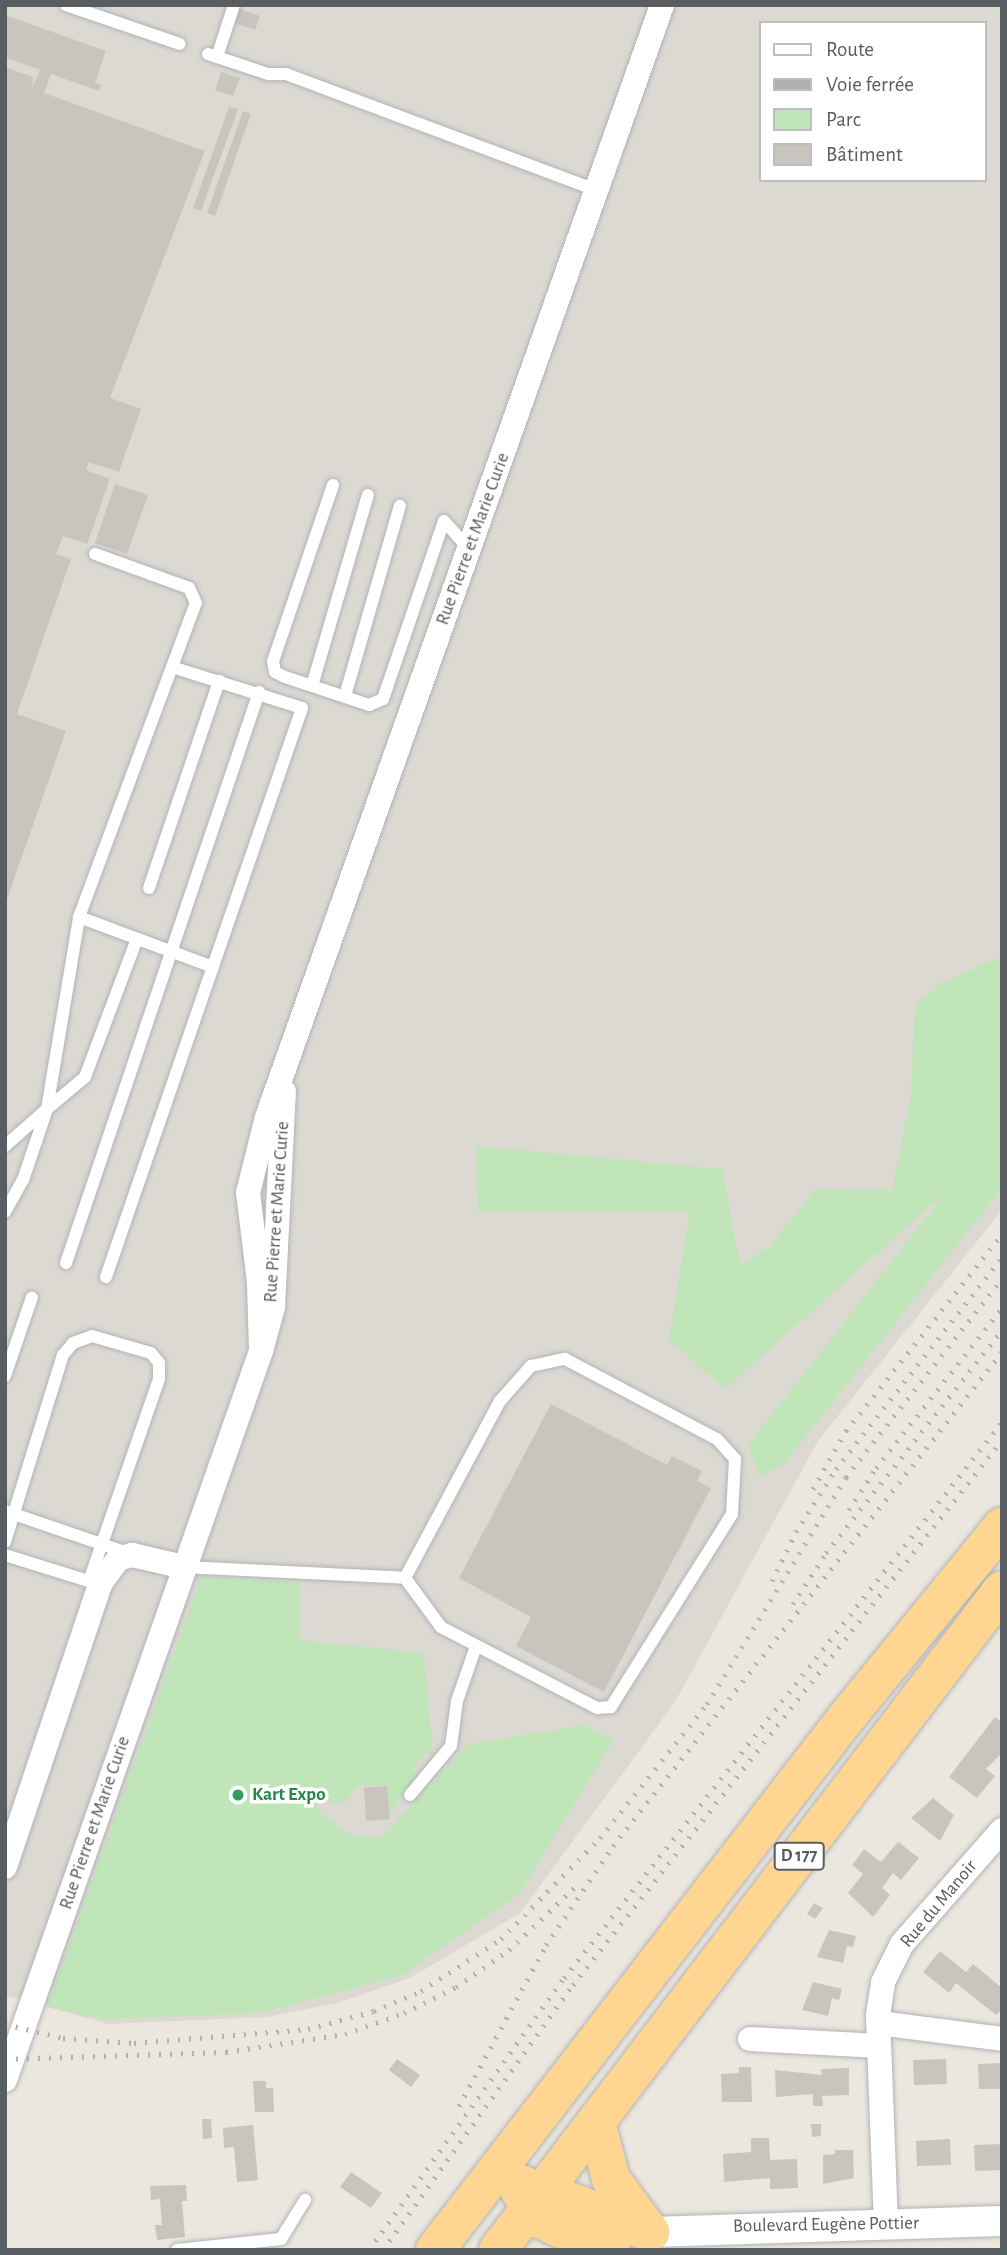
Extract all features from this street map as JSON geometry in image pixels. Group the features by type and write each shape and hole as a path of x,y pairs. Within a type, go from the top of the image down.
{"highway":[{"path":"441,2241 846,1718 1002,1527"},
{"name":"D 177","path":"498,2250 532,2197 596,2122 1002,1590"},
{"path":"532,2197 537,2142 846,1718"},
{"path":"596,2122 611,2179 650,2232"},
{"path":"532,2197 566,2231 612,2238"},
{"path":"441,2241 480,2206 532,2197 650,2232"},
{"path":"569,2250 612,2238 650,2232"}],"street":[{"name":"Rue Pierre et Marie Curie","path":"5,2080 261,1351 259,1282 248,1193 267,1117 662,5"},
{"path":"5,1867 95,1583 118,1559 132,1555 184,1567"},
{"name":"Rue du Manoir","path":"886,2224 879,2035 883,1982 902,1944 1002,1830"},
{"path":"750,2039 879,2035 1002,2039"},
{"name":"Boulevard Eugène Pottier","path":"650,2232 1002,2221"}],"lane":[{"path":"66,5 180,44"},
{"path":"234,5 212,55 268,74 286,74 596,190"},
{"path":"333,485 273,661 275,672 369,705 383,699 444,521 469,549"},
{"path":"312,686 368,495"},
{"path":"345,696 400,506"},
{"path":"5,1212 23,1180 47,1109 79,917 172,667 194,619 196,603 189,588 95,554"},
{"path":"106,1277 302,708 259,692 172,667"},
{"path":"149,888 219,681"},
{"path":"66,1263 169,951 259,692"},
{"path":"79,917 136,941 213,967"},
{"path":"5,1146 85,1077 136,941"},
{"path":"5,1376 32,1297"},
{"path":"5,1542 10,1513 63,1355 73,1343 92,1336 151,1353 159,1363 159,1379 102,1545 95,1583 5,1555"},
{"path":"565,1359 717,1439 735,1459 732,1514 611,1707 597,1708 441,1627 405,1578 500,1401 531,1366 565,1359"},
{"path":"10,1513 132,1555"},
{"path":"184,1567 405,1578"},
{"path":"410,1795 451,1746 457,1701 476,1646"},
{"path":"177,2250 281,2239 305,2200"}],"shaded area":[{"path":"5,5 1002,5 1002,1210 818,1441 675,1702 520,1913 410,1978 338,2003 267,2017 108,2024 5,1995"}],"green space":[{"path":"1002,956 1002,1188 784,1464 760,1476 748,1445 948,1190 725,1389 669,1340 690,1211 478,1212 476,1146 722,1169 740,1265 769,1247 816,1189 892,1190 911,1096 915,1005 940,984"},
{"name":"Kart Expo","path":"201,1577 300,1582 300,1640 424,1653 433,1756 425,1752 413,1770 419,1775 389,1815 387,1786 357,1785 346,1802 317,1802 319,1812 351,1835 373,1838 385,1834 469,1744 585,1725 613,1741 519,1894 403,1975 260,2013 103,2019 47,2007"}],"building":[{"path":"240,9 260,16 255,30 235,23"},
{"path":"5,15 106,51 95,83 101,85 99,91 51,74 44,93 205,151 110,398 141,409 119,472 89,462 86,470 110,479 87,544 63,536 56,554 71,559 17,714 66,731 6,902 5,67 33,77 32,89 40,70 5,57"},
{"path":"221,72 240,78 233,96 215,90"},
{"path":"229,107 238,109 201,211 193,208"},
{"path":"243,111 251,114 215,216 207,213"},
{"path":"115,484 148,495 127,554 95,543"},
{"path":"551,1404 667,1465 672,1456 702,1471 697,1481 711,1488 604,1692 516,1646 531,1617 459,1578"},
{"path":"995,1717 1002,1722 1002,1753 986,1769 995,1776 977,1798 949,1777"},
{"path":"387,1786 390,1819 366,1821 364,1788"},
{"path":"933,1798 954,1815 940,1841 911,1818"},
{"path":"898,1842 919,1858 901,1880 893,1873 882,1888 890,1895 873,1917 848,1893 863,1874 852,1865 864,1849 881,1862"},
{"path":"814,1903 823,1908 815,1919 807,1914"},
{"path":"829,1930 856,1936 853,1947 847,1946 843,1963 817,1957"},
{"path":"940,1951 966,1972 973,1964 1002,1988 1002,2009 996,2015 956,1983 949,1993 923,1972"},
{"path":"813,1982 842,1989 839,2000 832,1998 828,2016 802,2010"},
{"path":"397,2059 420,2075 411,2087 389,2070"},
{"path":"946,2059 947,2084 914,2085 913,2060"},
{"path":"1002,2063 1002,2089 979,2089 978,2064"},
{"path":"739,2067 751,2067 752,2102 722,2102 721,2074 739,2073"},
{"path":"849,2068 849,2095 822,2096 823,2106 813,2106 813,2094 776,2097 775,2070 822,2075 821,2069"},
{"path":"253,2081 266,2081 266,2088 273,2088 274,2112 255,2112"},
{"path":"202,2119 211,2119 212,2138 203,2139"},
{"path":"811,2124 821,2124 821,2136 812,2137"},
{"path":"253,2125 258,2180 237,2182 234,2147 224,2148 223,2128"},
{"path":"751,2138 769,2138 770,2160 797,2159 798,2188 770,2189 770,2178 724,2182 723,2154 751,2152"},
{"path":"950,2139 951,2165 917,2166 916,2141"},
{"path":"1002,2144 1002,2170 975,2171 974,2145"},
{"path":"835,2150 853,2150 854,2178 823,2184 823,2155 835,2154"},
{"path":"351,2172 382,2193 371,2208 340,2187"},
{"path":"186,2185 187,2201 182,2201 185,2237 157,2240 155,2225 162,2225 160,2199 151,2200 150,2186"}],"railway":[{"path":"813,1489 846,1431 1002,1234"},
{"path":"772,1581 796,1532 836,1469 1002,1257"},
{"path":"5,2024 63,2038 134,2043 308,2029 374,2011 421,1991 501,1939 600,1838 707,1704 846,1477 1002,1279"},
{"path":"849,1510 876,1468 1002,1308"},
{"path":"793,1604 826,1553 1002,1330"},
{"path":"459,2106 546,1945 613,1846 1002,1352"},
{"path":"369,2250 564,1978 1002,1422"},
{"path":"383,2250 573,1985 1002,1440"},
{"path":"5,2059 226,2052 345,2034 404,2013 456,1987 509,1950 575,1887"}],"place":[{"name":"Kart Expo","path":"238,1795"}]}
